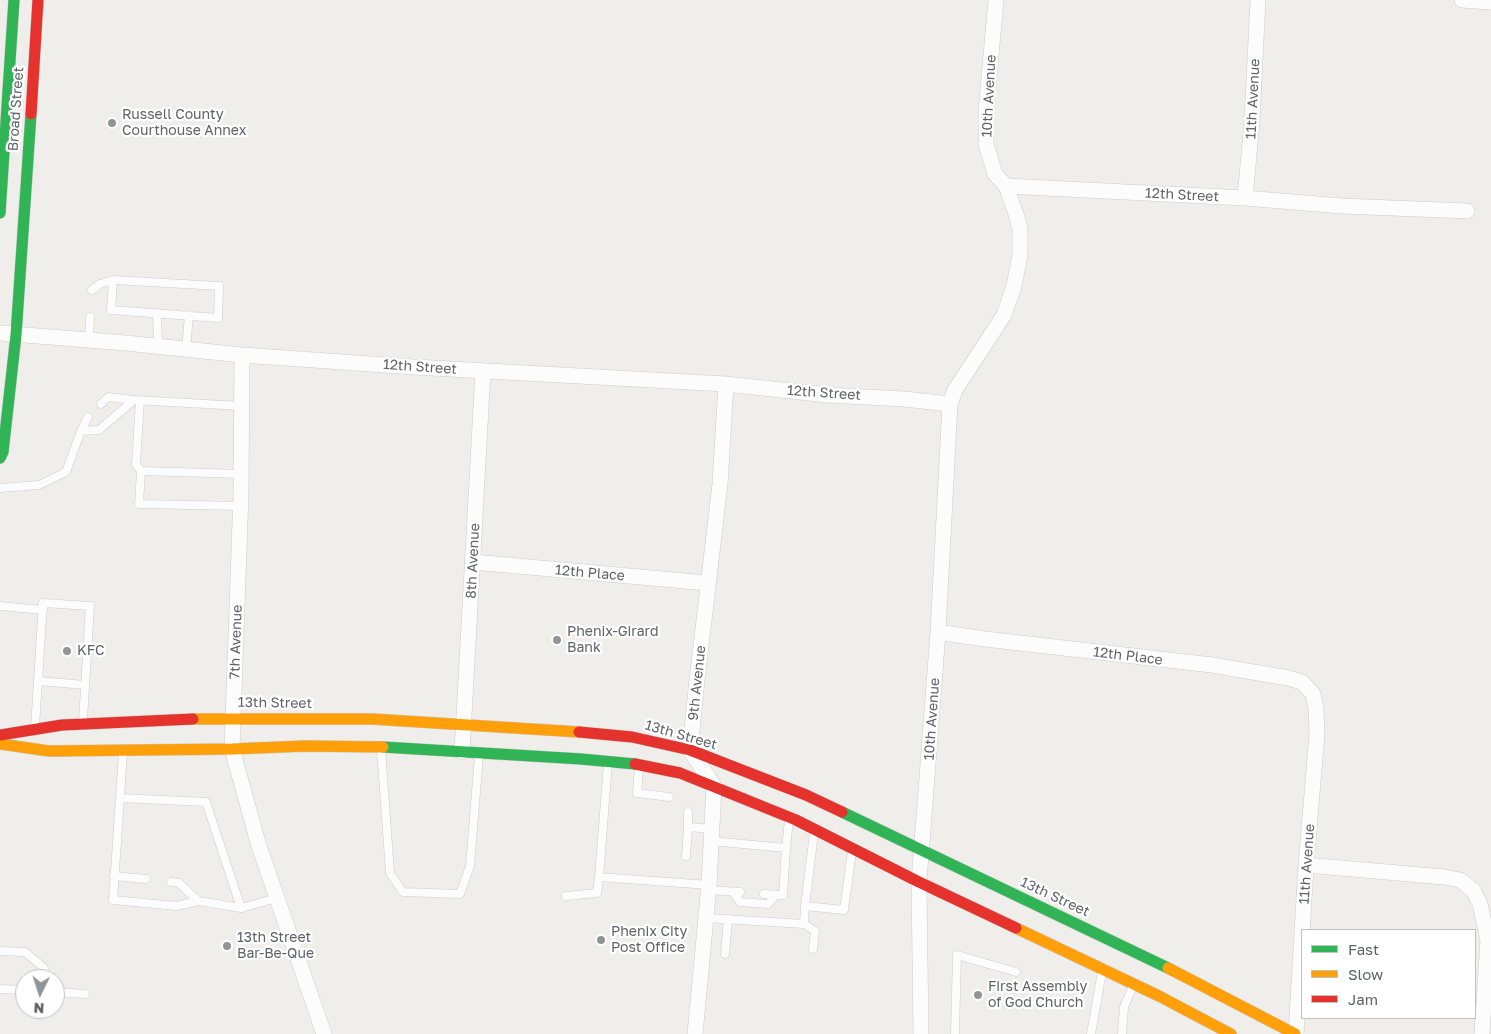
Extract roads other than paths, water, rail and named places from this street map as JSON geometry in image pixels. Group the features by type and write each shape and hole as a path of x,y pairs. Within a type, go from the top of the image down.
{"main road":[{"name":"Broad Street","path":"0,213 2,142 14,0"},
{"name":"Broad Street","path":"0,458 3,452 16,335 38,0"},
{"name":"13th Street","path":"0,735 62,725 83,724 233,718 372,720 587,732 623,736 690,750 806,795 1139,954 1295,1034"},
{"path":"0,744 49,751 232,749 305,746 381,747 608,761 680,773 815,830 919,882 1134,984 1232,1034"}],"street":[{"name":"10th Avenue","path":"996,0 986,111 986,144 995,174 1006,186"},
{"name":"11th Avenue","path":"1246,198 1258,0"},
{"path":"1462,0 1491,2"},
{"name":"12th Street","path":"1006,186 1246,198 1342,206 1467,211"},
{"path":"950,404 959,384 1004,315 1014,286 1020,255 1020,229 1006,186"},
{"name":"12th Street","path":"0,333 242,355 483,371 726,384 827,395 904,399 950,404"},
{"name":"7th Avenue","path":"242,355 241,474 232,749 259,846 324,1034"},
{"name":"8th Avenue","path":"462,752 483,371"},
{"name":"9th Avenue","path":"690,750 707,583 720,484 726,384"},
{"name":"10th Avenue","path":"921,1034 919,882 938,632 950,404"},
{"name":"12th Place","path":"473,562 707,583"},
{"name":"12th Place","path":"938,632 1136,658 1212,665 1302,682 1313,694"},
{"name":"11th Avenue","path":"1302,929 1317,734 1316,708 1313,694"},
{"path":"690,750 714,786 709,887 695,1034"},
{"path":"1306,865 1444,877 1460,880 1473,890 1480,904 1489,939 1482,1034"},
{"name":"11th Avenue","path":"1295,1034 1301,942"}],"lane":[{"path":"92,290 100,284 113,280 219,286 218,318 111,310 113,280"},
{"path":"157,313 158,346"},
{"path":"186,349 189,315"},
{"path":"89,340 90,317"},
{"path":"101,404 108,397 242,406"},
{"path":"81,430 99,430 137,400"},
{"path":"137,400 136,464 141,471 140,504 240,506"},
{"path":"0,488 39,485 66,472 81,430 88,417"},
{"path":"141,471 241,474"},
{"path":"35,729 43,603 90,606 83,724"},
{"path":"0,606 43,610"},
{"path":"38,681 85,685"},
{"path":"381,747 390,873 403,892 460,894 470,866 479,752"},
{"path":"123,750 112,900 176,906 198,901 241,908 277,898"},
{"path":"566,896 597,893 608,761"},
{"path":"640,765 637,793 669,797"},
{"path":"120,798 206,802 241,908"},
{"path":"686,856 688,812"},
{"path":"764,894 783,895 789,818"},
{"path":"688,827 712,835 786,848"},
{"path":"804,924 815,830"},
{"path":"805,906 844,910 852,849"},
{"path":"114,876 146,879"},
{"path":"599,877 709,887 736,892 740,902 768,904 776,895"},
{"path":"171,882 179,883 198,901"},
{"path":"706,918 804,924 815,931 812,949"},
{"path":"725,954 728,919"},
{"path":"0,951 25,952 44,969"},
{"path":"955,1034 957,955 1016,972"},
{"path":"1091,1034 1102,969"},
{"path":"1122,1034 1124,1007 1134,984"},
{"path":"0,989 15,990"},
{"path":"65,993 85,994"}],"place":[{"name":"Russell County Courthouse Annex","path":"112,123"},
{"name":"Phenix-Girard Bank","path":"557,640"},
{"name":"KFC","path":"67,651"},
{"name":"Phenix City Post Office","path":"601,940"},
{"name":"13th Street Bar-Be-Que","path":"227,946"},
{"name":"First Assembly of God Church","path":"978,995"}]}
